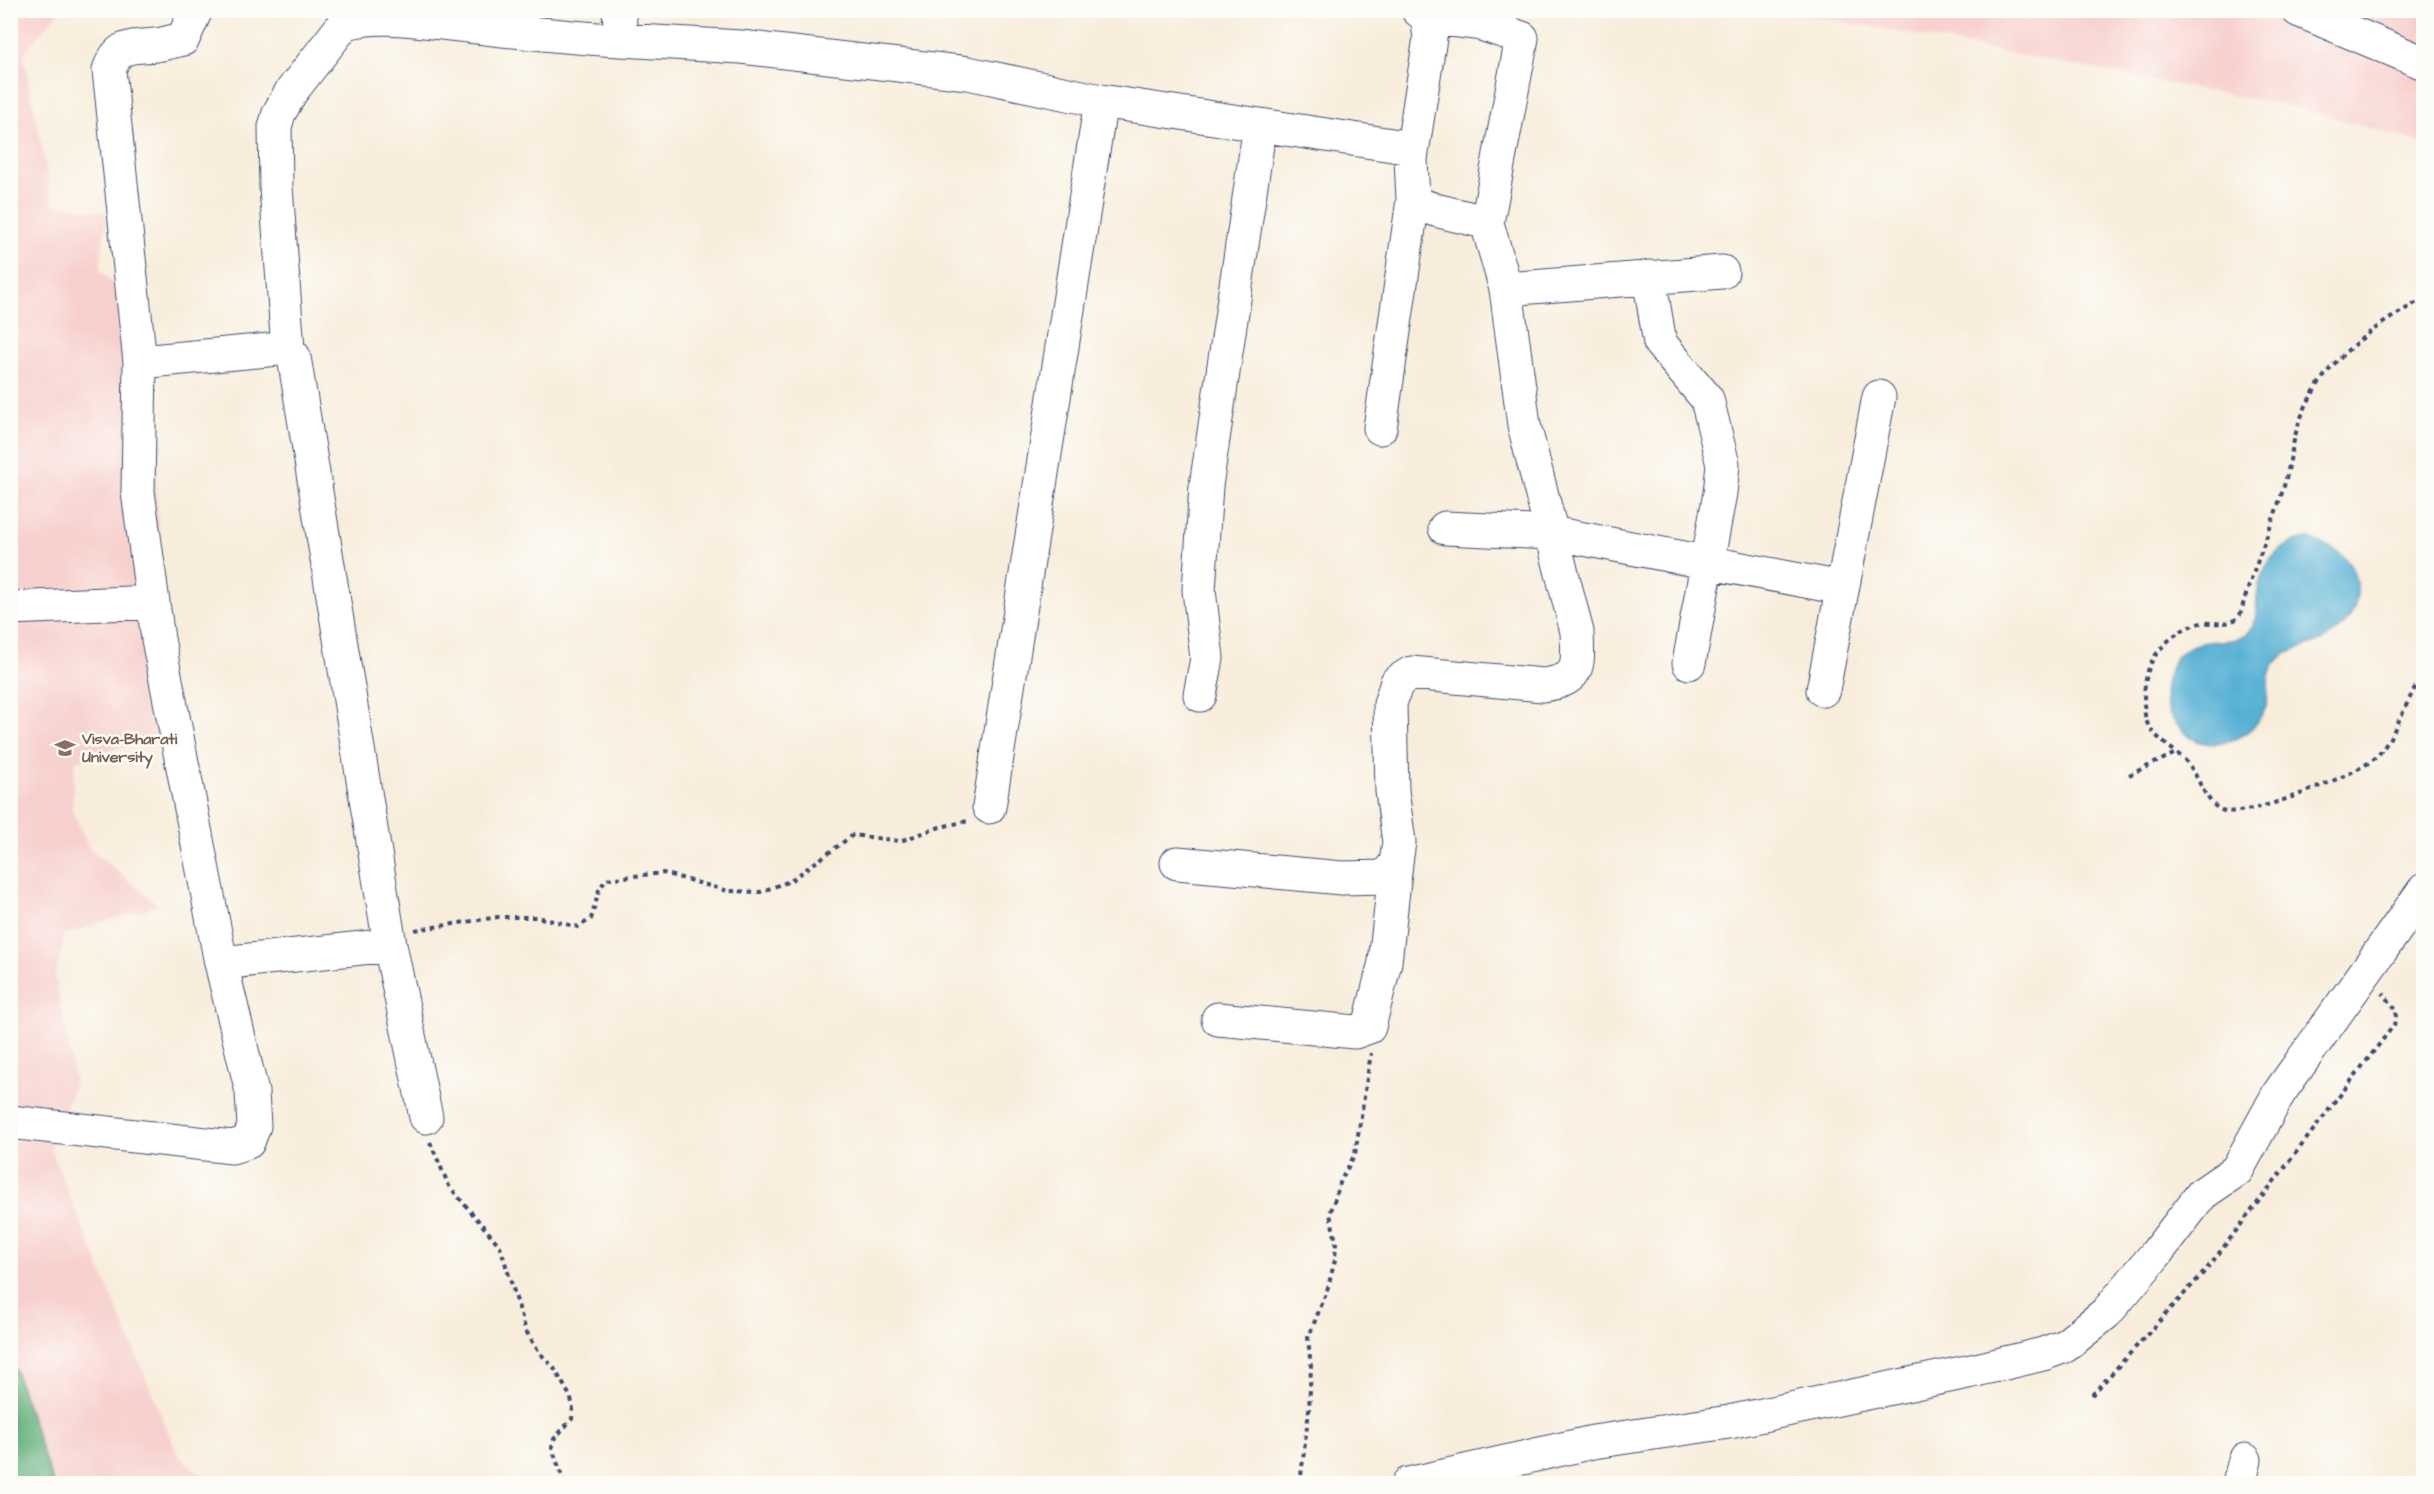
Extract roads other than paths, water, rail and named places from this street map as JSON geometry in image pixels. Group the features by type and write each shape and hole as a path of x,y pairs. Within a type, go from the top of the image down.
{"street":[{"path":"10,1122 232,1147 248,1142 254,1126 252,1092 221,963 153,602 138,492 140,362 109,70 115,55 128,47 158,45 183,39 196,10"},
{"path":"2298,10 2424,63"},
{"path":"1218,1019 1355,1032 1369,1027 1385,962 1398,842 1392,791 1390,704 1397,682 1411,673 1543,685 1563,682 1573,674 1578,660 1577,632 1524,425 1506,289 1487,223 1522,39 1481,24 1422,14 1430,38 1412,148 1413,200 1380,428"},
{"path":"426,1117 389,940 297,366 288,350 276,187 275,127 291,92 344,24 356,20 413,20 581,39 620,25 753,48 968,73 1101,101 1412,148"},
{"path":"989,807 1101,101"},
{"path":"1200,695 1207,658 1200,590 1206,486 1260,125"},
{"path":"1413,200 1424,207 1461,214 1487,223"},
{"path":"1506,289 1722,272"},
{"path":"1649,278 1660,343 1707,399 1723,465 1708,564 1689,663"},
{"path":"140,362 264,349 288,350"},
{"path":"1823,690 1879,397"},
{"path":"1444,528 1552,533 1842,588"},
{"path":"10,608 153,602"},
{"path":"1178,863 1371,879 1385,877 1396,863"},
{"path":"1408,1484 1593,1442 1740,1420 1972,1371 2065,1347 2106,1313 2202,1194 2237,1170 2279,1093 2363,972 2424,890"},
{"path":"221,963 389,940"}],"water":[{"path":"2309,539 2333,549 2350,565 2356,581 2357,593 2351,614 2345,623 2329,637 2290,652 2276,662 2269,675 2264,711 2259,720 2244,734 2226,742 2215,743 2200,742 2191,737 2176,723 2166,706 2166,685 2173,662 2182,651 2193,645 2241,638 2249,632 2255,620 2259,586 2266,566 2279,551 2288,545"}],"place":[{"name":"Visva-Bharati University","path":"65,748"}]}
